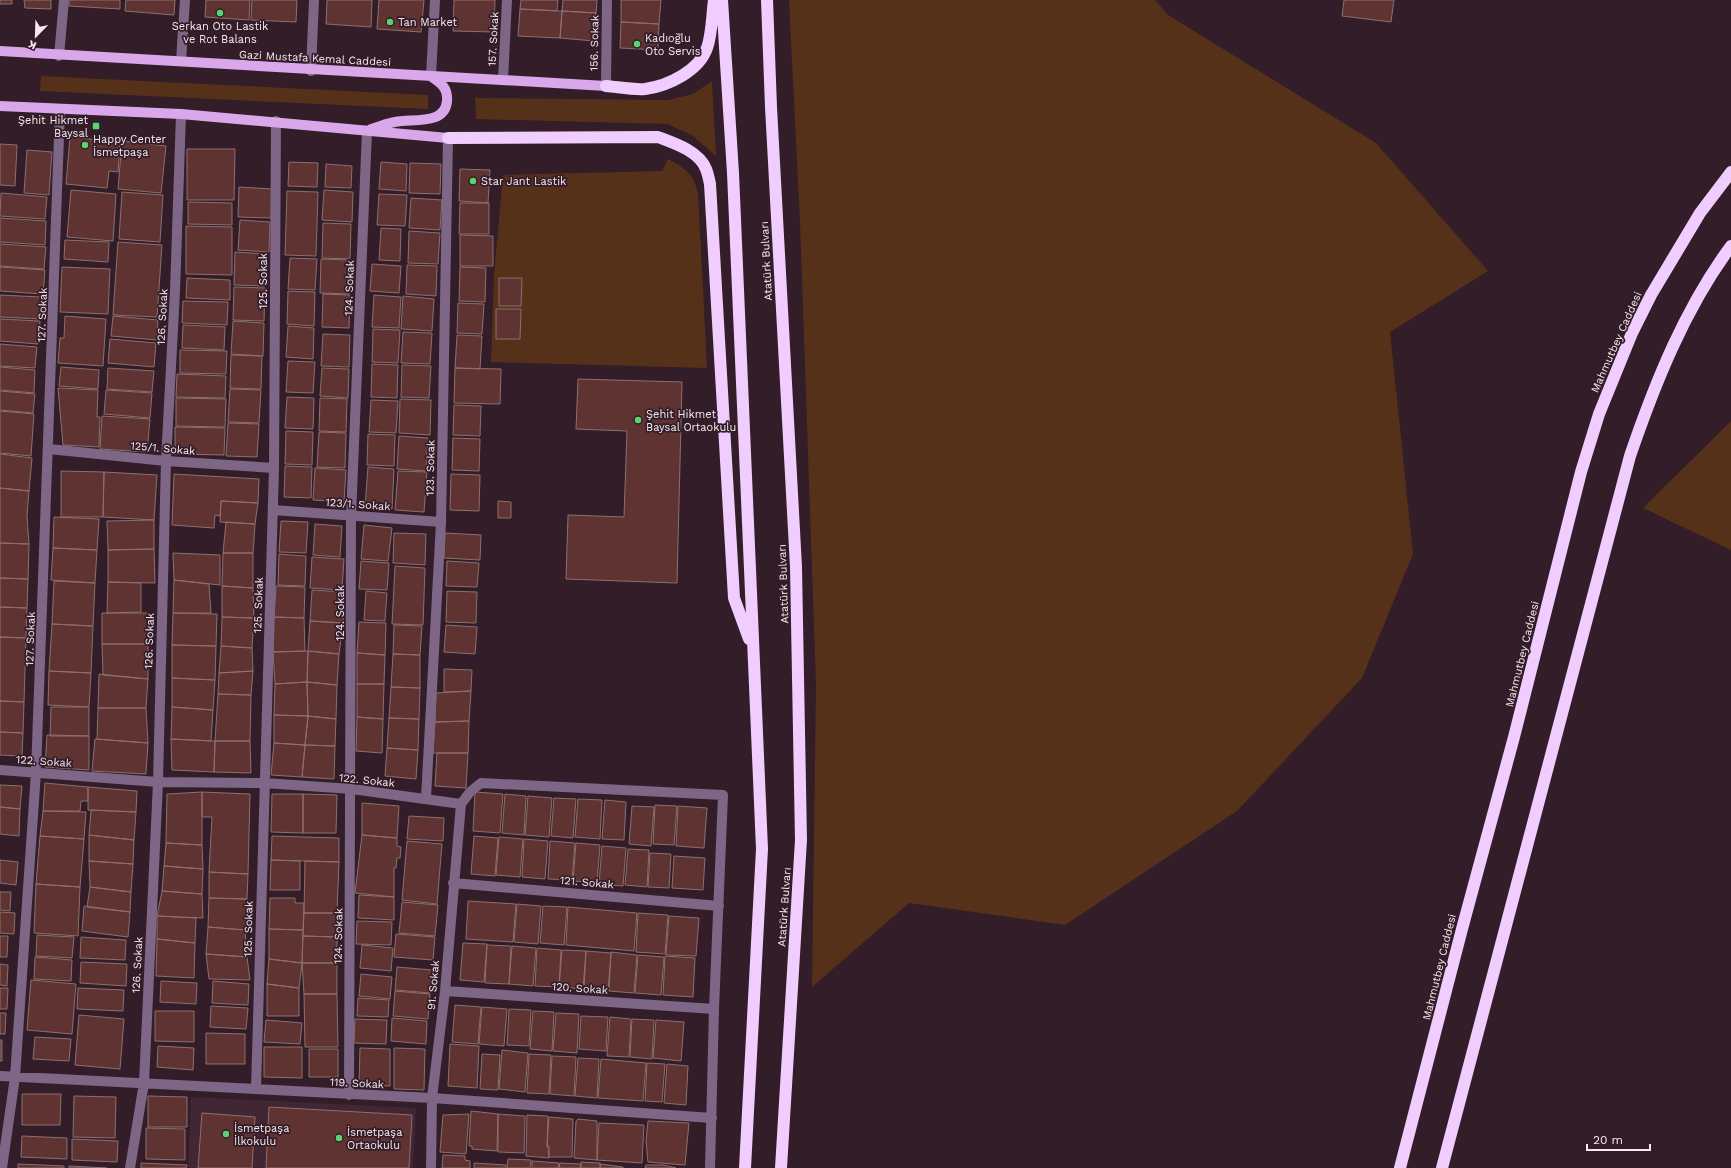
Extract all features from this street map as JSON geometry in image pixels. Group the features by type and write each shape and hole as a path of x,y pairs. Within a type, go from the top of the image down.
{"highway":[{"path":"606,86 644,89 659,86 682,76 695,66 706,49 714,0"},
{"path":"722,0 733,181 762,849 745,1168"},
{"name":"Atatürk Bulvarı","path":"767,0 771,106 796,567 801,840 781,1168"},
{"path":"448,138 658,137 678,144 696,156 706,168 710,184 734,598 753,651"},
{"name":"Mahmutbey Caddesi","path":"1400,1168 1514,737 1581,472 1599,414 1632,333 1651,295 1700,213 1731,172"},
{"path":"1442,1168 1630,456 1650,399 1676,343 1701,292 1717,265 1731,246"}],"main road":[{"name":"Gazi Mustafa Kemal Caddesi","path":"0,51 59,56 181,61 312,70 606,86"},
{"path":"367,130 395,121 427,120 439,115 447,105 448,95 444,85 432,76"},
{"path":"0,106 181,114 276,121 448,138"}],"street":[{"path":"59,56 64,0"},
{"path":"181,61 185,0"},
{"path":"312,70 314,0"},
{"path":"432,76 435,0"},
{"name":"157. Sokak","path":"503,80 507,0"},
{"name":"156. Sokak","path":"606,86 607,0"},
{"name":"127. Sokak","path":"2,1168 15,1077 36,772 49,449 60,109"},
{"name":"126. Sokak","path":"130,1168 144,1083 158,782 166,461 175,291 181,114"},
{"name":"125. Sokak","path":"256,1089 274,468 276,121"},
{"name":"124. Sokak","path":"349,1095 352,789 352,516 367,130"},
{"name":"123. Sokak","path":"426,798 441,522 448,138"},
{"name":"125/1. Sokak","path":"49,449 166,461 274,468"},
{"name":"123/1. Sokak","path":"273,510 441,522"},
{"name":"122. Sokak","path":"0,770 158,782 264,783 352,789 461,804"},
{"path":"461,804 470,792 481,783 723,795 714,1009 710,1168"},
{"name":"91. Sokak","path":"431,1168 432,1098 445,991 453,883 461,804"},
{"name":"121. Sokak","path":"453,883 719,906"},
{"name":"120. Sokak","path":"445,991 714,1009"},
{"name":"119. Sokak","path":"0,1076 349,1095 432,1098 712,1118"}],"shaded area":[{"path":"789,0 1155,0 1168,15 1376,143 1488,271 1390,332 1413,554 1362,678 1237,811 1065,925 909,903 812,987 816,685 800,221"},
{"path":"41,76 428,95 428,109 40,91"},
{"path":"712,81 716,156 693,136 668,124 476,119 475,98 668,100 693,94"},
{"path":"668,159 688,172 694,181 698,193 707,368 491,362 494,275 503,175 662,171"},
{"path":"1731,421 1731,550 1643,508"},
{"name":"İsmetpaşa Ortaokulu","path":"191,1097 416,1108 413,1168 188,1168"}],"building":[{"path":"0,0 12,0 12,4 0,4"},
{"path":"24,0 51,0 51,9 25,8"},
{"path":"69,0 120,0 120,9 69,6"},
{"path":"126,0 175,0 174,15 125,11"},
{"path":"206,0 250,0 249,20 205,17"},
{"path":"252,0 297,0 296,22 251,20"},
{"path":"327,0 372,0 371,27 326,24"},
{"path":"379,0 424,0 421,32 377,29"},
{"path":"454,0 495,0 494,32 453,31"},
{"path":"521,0 558,0 557,11 520,9"},
{"path":"563,0 597,0 596,13 562,11"},
{"path":"621,0 661,0 659,24 621,22"},
{"path":"1344,0 1394,0 1391,22 1342,16"},
{"path":"520,9 562,11 560,38 518,36"},
{"path":"562,11 596,13 594,41 560,38"},
{"path":"621,22 659,24 658,50 620,48"},
{"path":"70,137 120,142 118,172 109,171 107,188 66,184"},
{"path":"122,141 166,146 161,193 118,189"},
{"path":"0,144 17,145 15,186 0,185"},
{"path":"187,149 235,149 234,200 187,200"},
{"path":"27,150 52,152 49,195 24,193"},
{"path":"289,162 318,163 317,187 288,186"},
{"path":"381,162 407,164 406,191 379,189"},
{"path":"410,163 441,164 440,194 409,193"},
{"path":"326,164 352,166 351,188 325,187"},
{"path":"460,169 490,170 488,203 459,201"},
{"path":"239,187 272,189 271,218 238,217"},
{"path":"71,190 116,194 113,241 67,237"},
{"path":"324,190 353,192 352,222 322,220"},
{"path":"287,191 318,192 316,256 285,255"},
{"path":"122,192 163,195 160,242 119,239"},
{"path":"1,193 47,197 45,219 0,216"},
{"path":"379,194 407,195 405,226 377,225"},
{"path":"411,198 442,200 440,230 409,228"},
{"path":"188,202 232,203 232,225 188,224"},
{"path":"460,203 489,203 489,234 459,234"},
{"path":"0,218 46,221 45,245 0,242"},
{"path":"240,220 270,222 269,252 238,250"},
{"path":"323,223 351,224 350,259 322,258"},
{"path":"186,226 232,227 232,275 186,274"},
{"path":"381,228 401,229 400,261 379,260"},
{"path":"409,231 440,233 438,264 408,263"},
{"path":"460,235 493,236 493,266 460,266"},
{"path":"65,240 109,242 108,262 64,259"},
{"path":"118,242 162,245 157,317 113,315"},
{"path":"0,244 46,247 44,269 0,266"},
{"path":"235,252 267,254 265,286 234,285"},
{"path":"290,258 317,259 315,290 288,289"},
{"path":"321,259 350,260 349,294 320,293"},
{"path":"372,264 401,266 399,293 370,291"},
{"path":"407,265 437,266 436,296 406,294"},
{"path":"0,267 45,270 43,294 0,291"},
{"path":"62,267 110,269 108,314 60,312"},
{"path":"460,267 486,268 485,302 459,301"},
{"path":"187,278 230,280 230,300 186,298"},
{"path":"499,278 522,278 521,306 499,306"},
{"path":"234,287 265,288 264,321 233,320"},
{"path":"288,291 315,292 314,326 287,324"},
{"path":"323,294 350,295 349,328 322,327"},
{"path":"0,295 41,297 40,319 0,317"},
{"path":"374,295 401,297 399,328 372,327"},
{"path":"403,296 434,299 432,331 401,329"},
{"path":"183,301 228,302 227,325 182,323"},
{"path":"458,303 484,304 482,334 457,333"},
{"path":"496,309 521,309 520,339 496,339"},
{"path":"65,316 106,319 103,366 58,363 60,338 64,338"},
{"path":"113,316 158,320 157,340 111,336"},
{"path":"0,319 40,321 38,344 0,341"},
{"path":"233,321 264,323 263,356 231,354"},
{"path":"183,325 225,327 224,350 182,348"},
{"path":"288,326 314,328 313,359 286,357"},
{"path":"373,329 400,330 398,363 372,362"},
{"path":"403,332 432,333 430,364 401,363"},
{"path":"323,334 350,335 349,367 321,366"},
{"path":"457,335 482,336 480,369 455,368"},
{"path":"110,339 156,343 154,367 108,363"},
{"path":"0,344 37,347 35,368 0,366"},
{"path":"180,350 227,351 226,374 180,373"},
{"path":"231,355 262,356 261,389 230,388"},
{"path":"288,361 315,362 313,393 286,392"},
{"path":"372,364 398,365 397,398 371,397"},
{"path":"402,365 431,366 429,398 401,397"},
{"path":"0,367 35,370 34,393 0,390"},
{"path":"61,367 99,370 98,389 59,386"},
{"path":"108,368 154,371 152,392 107,389"},
{"path":"322,368 349,369 348,398 320,396"},
{"path":"455,368 501,369 500,404 454,403"},
{"path":"177,374 226,376 225,398 176,397"},
{"path":"578,379 682,382 677,583 566,579 568,515 624,517 627,431 576,429"},
{"path":"58,388 98,390 97,417 100,417 99,447 63,445"},
{"path":"230,389 261,390 259,423 228,422"},
{"path":"106,390 152,393 150,418 104,414"},
{"path":"0,391 35,394 33,413 0,410"},
{"path":"287,397 314,398 313,429 285,428"},
{"path":"176,398 226,399 225,427 176,426"},
{"path":"320,398 347,399 346,432 319,431"},
{"path":"400,399 431,400 430,435 399,433"},
{"path":"371,400 398,401 396,433 369,432"},
{"path":"454,405 481,406 480,436 453,435"},
{"path":"0,411 34,414 31,456 0,453"},
{"path":"102,416 150,419 147,452 100,449"},
{"path":"228,423 259,424 257,457 226,456"},
{"path":"175,427 225,428 224,455 175,454"},
{"path":"286,431 313,432 312,465 285,464"},
{"path":"319,432 346,433 345,468 317,467"},
{"path":"368,434 395,435 394,466 367,465"},
{"path":"399,436 428,438 426,471 397,469"},
{"path":"453,438 480,439 479,471 452,470"},
{"path":"0,454 32,458 29,491 0,488"},
{"path":"285,466 312,467 311,498 284,497"},
{"path":"368,467 394,469 392,509 365,507"},
{"path":"315,468 346,470 344,502 313,500"},
{"path":"61,471 104,472 103,517 61,517"},
{"path":"398,471 427,472 424,512 395,510"},
{"path":"104,472 157,475 154,520 103,517"},
{"path":"174,474 259,479 258,503 221,501 220,516 215,515 214,528 172,525"},
{"path":"451,474 480,475 479,511 450,510"},
{"path":"0,488 29,491 27,516 29,544 0,543"},
{"path":"221,501 258,503 255,524 220,522"},
{"path":"498,501 511,502 511,518 498,518"},
{"path":"54,517 99,519 97,550 53,548"},
{"path":"154,520 154,549 108,550 107,521"},
{"path":"281,521 308,522 306,553 279,552"},
{"path":"226,522 255,524 253,553 223,553"},
{"path":"315,524 342,526 340,557 313,555"},
{"path":"364,525 392,528 388,561 361,559"},
{"path":"394,533 426,534 425,565 393,563"},
{"path":"445,533 481,535 480,560 444,558"},
{"path":"0,543 29,544 28,579 0,578"},
{"path":"53,548 97,550 95,583 51,580"},
{"path":"154,549 155,583 108,582 108,550"},
{"path":"173,553 220,555 220,585 174,580"},
{"path":"223,553 253,553 253,588 222,586"},
{"path":"279,554 306,556 305,586 278,585"},
{"path":"312,557 344,559 342,590 310,588"},
{"path":"361,561 389,563 387,590 359,589"},
{"path":"447,561 479,563 477,587 446,586"},
{"path":"395,566 425,568 423,625 392,624"},
{"path":"0,578 28,579 27,608 0,607"},
{"path":"174,580 209,584 211,613 173,613"},
{"path":"54,581 95,583 93,626 52,624"},
{"path":"108,582 141,583 141,612 107,613"},
{"path":"222,586 253,588 254,618 222,617"},
{"path":"276,586 305,587 304,618 274,617"},
{"path":"312,590 344,592 343,623 310,621"},
{"path":"366,591 387,593 385,621 364,620"},
{"path":"447,591 477,592 476,623 446,622"},
{"path":"0,607 27,608 26,638 0,637"},
{"path":"102,613 148,613 148,644 102,644"},
{"path":"173,613 217,614 216,646 172,645"},
{"path":"222,617 254,618 252,648 221,646"},
{"path":"274,617 304,618 305,651 273,652"},
{"path":"310,621 343,623 339,654 308,651"},
{"path":"359,622 386,623 385,655 357,653"},
{"path":"52,624 93,626 91,673 49,671"},
{"path":"394,625 422,626 420,655 393,654"},
{"path":"446,625 477,627 475,654 444,652"},
{"path":"0,637 26,638 24,702 0,701"},
{"path":"102,644 148,644 148,679 103,675"},
{"path":"172,645 216,646 215,680 172,678"},
{"path":"221,646 252,648 253,671 219,673"},
{"path":"308,651 339,654 337,685 307,682"},
{"path":"308,651 307,682 275,684 273,652"},
{"path":"357,653 385,655 384,684 357,684"},
{"path":"393,654 420,655 420,688 391,687"},
{"path":"444,669 472,670 471,691 444,692"},
{"path":"49,671 91,673 89,707 48,705"},
{"path":"253,671 251,695 218,694 219,673"},
{"path":"99,674 148,679 146,708 98,708"},
{"path":"172,678 215,680 213,710 172,707"},
{"path":"307,682 337,685 336,719 308,716"},
{"path":"307,682 308,716 274,715 275,684"},
{"path":"357,684 384,684 383,719 357,717"},
{"path":"391,687 420,688 419,719 389,718"},
{"path":"471,691 469,721 435,722 436,693"},
{"path":"218,694 251,695 250,741 215,741"},
{"path":"0,701 24,702 23,733 0,732"},
{"path":"51,707 89,707 89,736 50,736"},
{"path":"172,707 213,710 211,741 171,739"},
{"path":"98,708 146,708 148,743 97,739"},
{"path":"274,715 308,716 305,745 274,743"},
{"path":"308,716 336,719 335,746 305,745"},
{"path":"357,717 383,719 382,753 356,751"},
{"path":"389,718 419,719 418,750 387,748"},
{"path":"469,721 468,753 433,753 435,722"},
{"path":"0,732 23,733 22,756 0,755"},
{"path":"47,735 89,736 89,770 45,767"},
{"path":"95,739 148,743 146,774 92,771"},
{"path":"171,739 215,741 214,772 172,770"},
{"path":"215,741 250,741 251,773 214,772"},
{"path":"274,743 305,745 302,777 271,775"},
{"path":"305,745 335,746 334,779 302,777"},
{"path":"387,748 418,750 416,779 385,776"},
{"path":"437,753 468,753 466,788 435,786"},
{"path":"45,783 88,787 88,801 81,801 80,811 43,811"},
{"path":"0,785 22,786 20,809 0,807"},
{"path":"88,787 137,791 136,812 88,810"},
{"path":"202,792 250,794 248,874 209,872 212,817 202,817"},
{"path":"202,792 202,845 166,843 167,794"},
{"path":"475,792 503,794 500,833 473,831"},
{"path":"272,794 303,794 303,833 271,832"},
{"path":"303,794 337,795 336,833 303,833"},
{"path":"505,794 526,796 524,835 502,833"},
{"path":"528,796 552,798 549,837 525,835"},
{"path":"554,798 576,799 573,838 551,836"},
{"path":"578,799 602,800 600,839 575,837"},
{"path":"605,800 626,802 624,840 602,839"},
{"path":"362,803 399,806 397,838 362,835"},
{"path":"655,805 677,806 674,845 653,844"},
{"path":"632,806 654,807 651,846 629,844"},
{"path":"678,806 707,808 704,848 676,846"},
{"path":"0,807 20,809 19,836 0,834"},
{"path":"91,810 136,812 134,840 89,835"},
{"path":"43,811 86,812 84,839 40,836"},
{"path":"409,816 444,818 443,841 407,839"},
{"path":"89,835 134,840 133,864 89,861"},
{"path":"362,835 397,838 397,846 401,847 400,858 397,858 396,868 394,868 394,897 355,893"},
{"path":"40,836 84,839 80,887 36,884"},
{"path":"272,836 339,838 339,862 271,860"},
{"path":"474,836 498,838 495,876 471,874"},
{"path":"499,837 523,839 520,877 496,875"},
{"path":"524,839 548,841 545,879 522,877"},
{"path":"407,841 442,844 437,904 402,900"},
{"path":"550,841 575,843 572,880 548,879"},
{"path":"166,843 202,845 203,869 164,866"},
{"path":"576,843 600,845 597,883 573,881"},
{"path":"602,846 626,848 623,886 599,884"},
{"path":"628,849 649,850 647,887 625,885"},
{"path":"650,853 671,854 669,888 648,887"},
{"path":"674,856 705,858 703,890 672,888"},
{"path":"0,860 18,862 16,885 0,883"},
{"path":"271,860 300,861 300,890 270,890"},
{"path":"89,861 133,864 131,892 90,887"},
{"path":"305,861 339,862 337,913 304,913"},
{"path":"164,866 203,869 202,894 162,891"},
{"path":"209,872 248,874 247,899 209,898"},
{"path":"36,884 80,887 78,936 34,933"},
{"path":"90,887 131,892 130,912 87,907"},
{"path":"162,891 202,894 203,918 157,916"},
{"path":"0,892 11,892 10,911 0,910"},
{"path":"359,895 394,897 394,920 358,918"},
{"path":"209,898 247,899 245,930 208,927"},
{"path":"270,898 295,898 295,903 304,903 303,930 269,929"},
{"path":"468,901 516,904 513,942 466,939"},
{"path":"402,902 438,905 435,936 399,933"},
{"path":"517,904 541,906 538,944 514,942"},
{"path":"84,906 130,912 128,937 82,931"},
{"path":"543,906 567,907 564,945 540,943"},
{"path":"568,907 637,913 634,951 566,945"},
{"path":"0,912 15,913 14,934 0,933"},
{"path":"304,913 337,913 337,937 303,936"},
{"path":"638,913 668,915 665,954 636,952"},
{"path":"157,916 196,918 195,943 157,939"},
{"path":"669,916 699,918 696,956 666,955"},
{"path":"357,921 392,922 391,945 356,944"},
{"path":"208,927 245,930 247,957 206,954"},
{"path":"269,929 303,930 302,963 269,959"},
{"path":"396,934 435,937 433,960 394,957"},
{"path":"37,935 74,937 72,958 36,956"},
{"path":"0,936 8,936 7,957 0,957"},
{"path":"303,936 337,937 337,963 302,963"},
{"path":"81,937 126,940 125,960 80,958"},
{"path":"157,939 195,943 194,978 156,976"},
{"path":"463,943 487,944 484,982 460,980"},
{"path":"362,945 393,948 391,971 360,968"},
{"path":"487,945 511,946 509,984 485,983"},
{"path":"512,946 536,948 533,986 509,984"},
{"path":"537,948 561,950 559,987 535,986"},
{"path":"562,950 586,951 583,989 559,987"},
{"path":"586,951 611,953 608,991 584,989"},
{"path":"611,952 637,955 634,993 609,991"},
{"path":"206,954 247,957 250,980 209,979"},
{"path":"638,955 664,957 661,995 635,993"},
{"path":"665,956 695,958 693,997 663,995"},
{"path":"35,957 72,960 71,981 34,979"},
{"path":"269,959 302,963 299,988 267,984"},
{"path":"81,962 127,964 126,986 80,983"},
{"path":"302,963 337,963 337,994 304,994"},
{"path":"0,964 8,965 7,986 0,985"},
{"path":"397,967 432,970 430,993 395,990"},
{"path":"361,974 392,977 390,999 359,996"},
{"path":"31,980 76,984 72,1034 27,1030"},
{"path":"161,981 197,983 196,1004 160,1002"},
{"path":"213,981 249,984 248,1005 212,1003"},
{"path":"267,984 299,988 299,1016 267,1016"},
{"path":"0,988 8,988 7,1009 0,1009"},
{"path":"78,988 124,990 123,1011 77,1009"},
{"path":"395,991 430,994 428,1019 393,1016"},
{"path":"304,994 337,994 338,1047 305,1047"},
{"path":"358,998 389,1000 388,1017 357,1016"},
{"path":"455,1005 481,1007 478,1044 452,1042"},
{"path":"211,1006 248,1008 246,1029 210,1027"},
{"path":"482,1007 507,1009 504,1046 479,1044"},
{"path":"509,1009 531,1010 529,1046 507,1045"},
{"path":"155,1011 194,1011 194,1042 155,1041"},
{"path":"533,1011 554,1012 552,1051 530,1049"},
{"path":"0,1013 6,1013 5,1034 0,1034"},
{"path":"556,1013 579,1014 577,1053 553,1051"},
{"path":"79,1015 124,1019 120,1069 75,1065"},
{"path":"581,1016 608,1017 606,1051 579,1049"},
{"path":"610,1017 631,1019 629,1057 607,1056"},
{"path":"392,1018 427,1021 426,1044 391,1041"},
{"path":"355,1019 387,1020 386,1044 354,1043"},
{"path":"632,1019 654,1020 652,1059 630,1057"},
{"path":"266,1020 302,1023 300,1044 264,1042"},
{"path":"656,1020 684,1022 681,1061 653,1058"},
{"path":"206,1033 245,1034 245,1064 206,1064"},
{"path":"35,1037 71,1039 69,1061 33,1059"},
{"path":"0,1040 2,1040 2,1061 0,1061"},
{"path":"450,1044 479,1046 477,1088 448,1086"},
{"path":"158,1046 194,1048 193,1070 157,1067"},
{"path":"264,1047 302,1047 302,1078 264,1077"},
{"path":"360,1048 390,1049 390,1086 359,1085"},
{"path":"394,1048 425,1049 424,1090 394,1089"},
{"path":"309,1049 338,1049 338,1077 309,1077"},
{"path":"502,1050 528,1053 525,1092 499,1089"},
{"path":"482,1054 500,1055 498,1090 480,1089"},
{"path":"529,1054 551,1055 549,1094 527,1093"},
{"path":"552,1056 576,1057 574,1096 550,1094"},
{"path":"578,1058 599,1059 597,1098 575,1096"},
{"path":"601,1059 646,1063 643,1101 598,1098"},
{"path":"647,1063 665,1064 662,1102 645,1101"},
{"path":"667,1064 688,1066 686,1105 664,1103"},
{"path":"22,1094 61,1094 60,1125 22,1125"},
{"path":"74,1096 116,1097 115,1138 73,1137"},
{"path":"148,1096 187,1097 187,1127 148,1127"},
{"name":"İsmetpaşa Ortaokulu","path":"269,1107 412,1115 409,1168 266,1168"},
{"path":"471,1111 498,1114 497,1151 472,1149 472,1146 469,1146"},
{"path":"202,1113 255,1117 252,1168 198,1168"},
{"path":"469,1114 466,1154 440,1152 443,1115"},
{"path":"498,1114 525,1116 524,1153 498,1152"},
{"path":"527,1115 548,1116 547,1147 549,1158 526,1156"},
{"path":"549,1117 573,1119 572,1157 549,1157 549,1146 547,1146"},
{"path":"578,1119 597,1121 597,1160 574,1158 576,1121"},
{"path":"648,1121 689,1123 685,1165 648,1162 646,1141"},
{"path":"599,1123 644,1125 642,1163 597,1160"},
{"path":"146,1128 185,1129 185,1160 146,1159"},
{"path":"22,1136 67,1138 67,1159 21,1157"},
{"path":"72,1139 118,1141 117,1162 72,1160"},
{"path":"443,1155 465,1156 465,1160 470,1161 470,1168 442,1168"},
{"path":"508,1159 531,1160 530,1168 507,1168"},
{"path":"532,1161 559,1163 558,1168 532,1168"},
{"path":"581,1162 600,1163 600,1168 581,1168"},
{"path":"141,1163 187,1165 186,1168 141,1168"},
{"path":"474,1163 506,1165 506,1168 474,1168"},
{"path":"560,1163 581,1164 580,1168 559,1168"},
{"path":"18,1164 64,1166 64,1168 18,1168"},
{"path":"600,1164 623,1167 623,1168 601,1168"},
{"path":"646,1165 664,1165 676,1168 645,1168"},
{"path":"69,1166 107,1168 69,1168"}],"place":[{"name":"Serkan Oto Lastik ve Rot Balans","path":"220,13"},
{"name":"Tan Market","path":"390,22"},
{"name":"Kadıoğlu Oto Servis","path":"637,44"},
{"name":"Şehit Hikmet Baysal","path":"96,126"},
{"name":"Happy Center İsmetpaşa","path":"85,145"},
{"name":"Star Jant Lastik","path":"473,181"},
{"name":"Şehit Hikmet Baysal Ortaokulu","path":"638,420"},
{"name":"İsmetpaşa İlkokulu","path":"226,1134"},
{"name":"İsmetpaşa Ortaokulu","path":"339,1138"}]}
